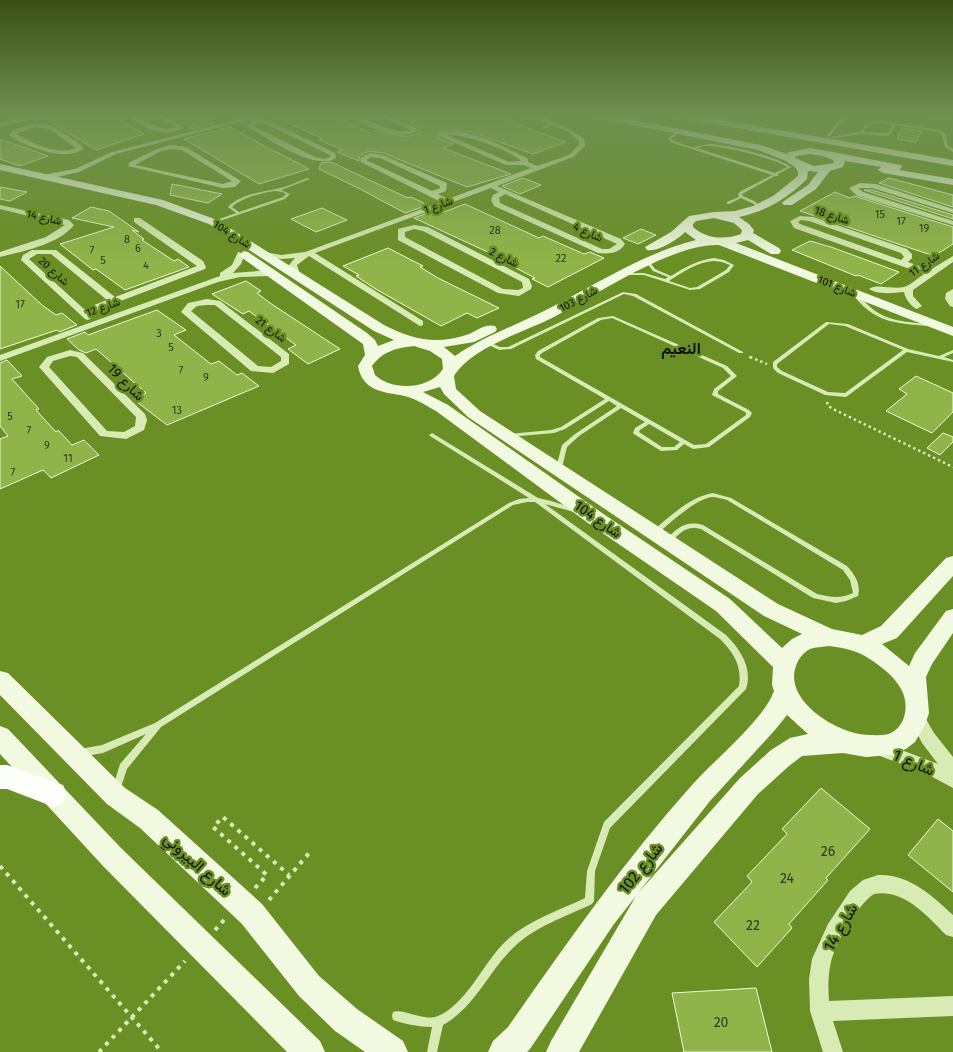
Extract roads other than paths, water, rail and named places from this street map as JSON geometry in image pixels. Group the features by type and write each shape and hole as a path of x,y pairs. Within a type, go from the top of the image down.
{"main road":[{"path":"0,777 7,777 54,794"}],"street":[{"path":"39,176 77,171 94,163"},
{"path":"136,163 131,166 223,186 232,185 237,182 208,163"},
{"path":"365,163 446,201"},
{"path":"396,163 444,185 443,189 432,194"},
{"path":"506,163 523,163"},
{"path":"524,163 536,168"},
{"name":"شارع 1","path":"296,274 293,265 298,259 309,253 550,163"},
{"path":"721,216 758,208 796,185 803,177 803,171 795,163"},
{"path":"715,240 738,240 760,218 812,188 830,163"},
{"path":"839,163 953,182"},
{"path":"841,163 953,176"},
{"name":"شارع 104","path":"0,167 133,196 184,210 213,222 379,328 394,336 421,344"},
{"path":"77,171 71,178 80,185"},
{"name":"شارع 104","path":"0,176 120,202 170,215 201,228 362,336 370,343 372,354"},
{"path":"953,211 873,186 860,185 852,188 860,194 953,223"},
{"name":"شارع 4","path":"492,186 618,241 621,244 612,250 601,251 497,204 495,202 496,197 504,192"},
{"path":"120,202 129,200 133,196"},
{"name":"شارع 14","path":"0,207 66,222 70,225 66,230 45,240 0,255"},
{"path":"170,215 184,210"},
{"path":"721,216 738,220 746,225 748,232"},
{"name":"شارع 103","path":"421,344 469,339 665,241 693,218 721,216"},
{"name":"شارع 18","path":"903,263 908,260 909,256 904,252 810,219 800,218 794,221 797,226 930,273"},
{"path":"83,312 202,267 200,263 137,220"},
{"name":"شارع 2","path":"393,222 406,228 426,229 526,281 527,288 519,293 502,291 401,238 401,231 406,228"},
{"name":"شارع 101","path":"687,224 687,228 692,233 746,249 953,332"},
{"name":"شارع 101","path":"748,232 772,250 953,320"},
{"name":"شارع 103","path":"448,372 461,358 487,343 560,308 622,274 675,249 715,240"},
{"name":"شارع 20","path":"94,322 25,260 26,257 35,252 53,252 114,301"},
{"name":"شارع 1","path":"265,254 281,257 309,253"},
{"path":"309,253 420,323"},
{"name":"شارع 12","path":"215,280 231,271 238,264 241,254"},
{"name":"شارع 11","path":"873,289 892,291 908,289 953,258"},
{"name":"شارع 12","path":"0,358 94,322 215,280 240,274 270,274"},
{"name":"شارع 11","path":"908,289 909,296 916,306"},
{"path":"179,292 195,303"},
{"path":"953,292 949,295 949,300 953,304"},
{"name":"شارع 21","path":"195,303 217,303 286,356 286,362 273,370 255,369 188,315 186,309 195,303"},
{"path":"44,342 58,355"},
{"path":"398,343 421,344 442,350 449,359 448,372 434,384 419,389 401,390 381,386 368,377 365,366 372,354 398,343"},
{"name":"شارع 19","path":"70,353 80,355 141,416 140,428 126,436 104,434 44,367 47,361 58,355 70,353"},
{"name":"شارع 104","path":"448,372 449,391 456,400 771,610 829,637"},
{"name":"شارع 104","path":"401,390 424,398 442,408 595,518 723,605 784,664"},
{"path":"865,645 888,632 953,564"},
{"path":"917,710 908,680 890,660 865,645 829,637 809,640 793,650 784,664 782,677 785,691 797,712 818,730 843,742 874,747 894,743 909,732 917,710 916,677 923,659 953,617"},
{"name":"شارع البيروني","path":"0,680 116,796 148,819 255,916 309,986 346,1020 392,1052"},
{"name":"شارع 102","path":"504,1052 519,1038 596,908 767,723 780,706 785,691"},
{"name":"شارع 1","path":"917,710 923,731 934,747 953,768"},
{"path":"0,737 112,857 309,1052"},
{"name":"شارع 102","path":"562,1052 646,905 742,792 780,758 798,746 843,742"},
{"name":"شارع 1","path":"874,747 931,768 953,780"},
{"name":"شارع 14","path":"833,1052 820,1011 818,983 822,959 836,929 852,902 868,886 880,884 894,885 924,902 953,928"},
{"path":"820,1011 953,1006"}],"lane":[{"path":"740,163 776,175"},
{"path":"741,197 740,194 742,192 788,170 788,165 783,163"},
{"path":"238,213 231,209 231,204 308,178"},
{"path":"213,222 287,196 285,191 276,190"},
{"path":"728,203 741,197 755,203 758,208"},
{"path":"622,274 644,274 682,288 698,288 728,271 732,265 724,261 710,258 704,259 665,281"},
{"path":"648,262 654,270 671,278"},
{"path":"487,343 499,349 509,348 616,296 628,294 741,352"},
{"path":"613,317 725,367 734,376 716,390 715,395 749,413 748,416 707,446 693,447 608,399 540,361 537,355 600,319 613,317"},
{"path":"906,350 846,396 827,394 780,372 775,363 828,323 846,325 906,350 953,361"},
{"path":"942,357 953,351"},
{"path":"508,436 552,432 564,428 608,399"},
{"path":"559,468 564,446 620,406"},
{"path":"648,422 637,429 636,433 661,449 675,449 684,442"},
{"path":"398,1016 438,1022 456,1011 502,952 520,935 596,908 591,871 607,825 743,687 744,668 736,650 722,637 535,500 432,435"},
{"path":"712,495 720,496 845,568 854,580 856,594 847,600 834,600 815,596 703,527 694,524 661,537 701,498 712,495"},
{"path":"74,754 103,749 158,725 511,504 521,500 550,502 595,518"},
{"path":"116,796 118,780 123,767 158,725"},
{"path":"432,1052 438,1022"}],"district":[{"name":"النعيم","path":"681,348"}]}
